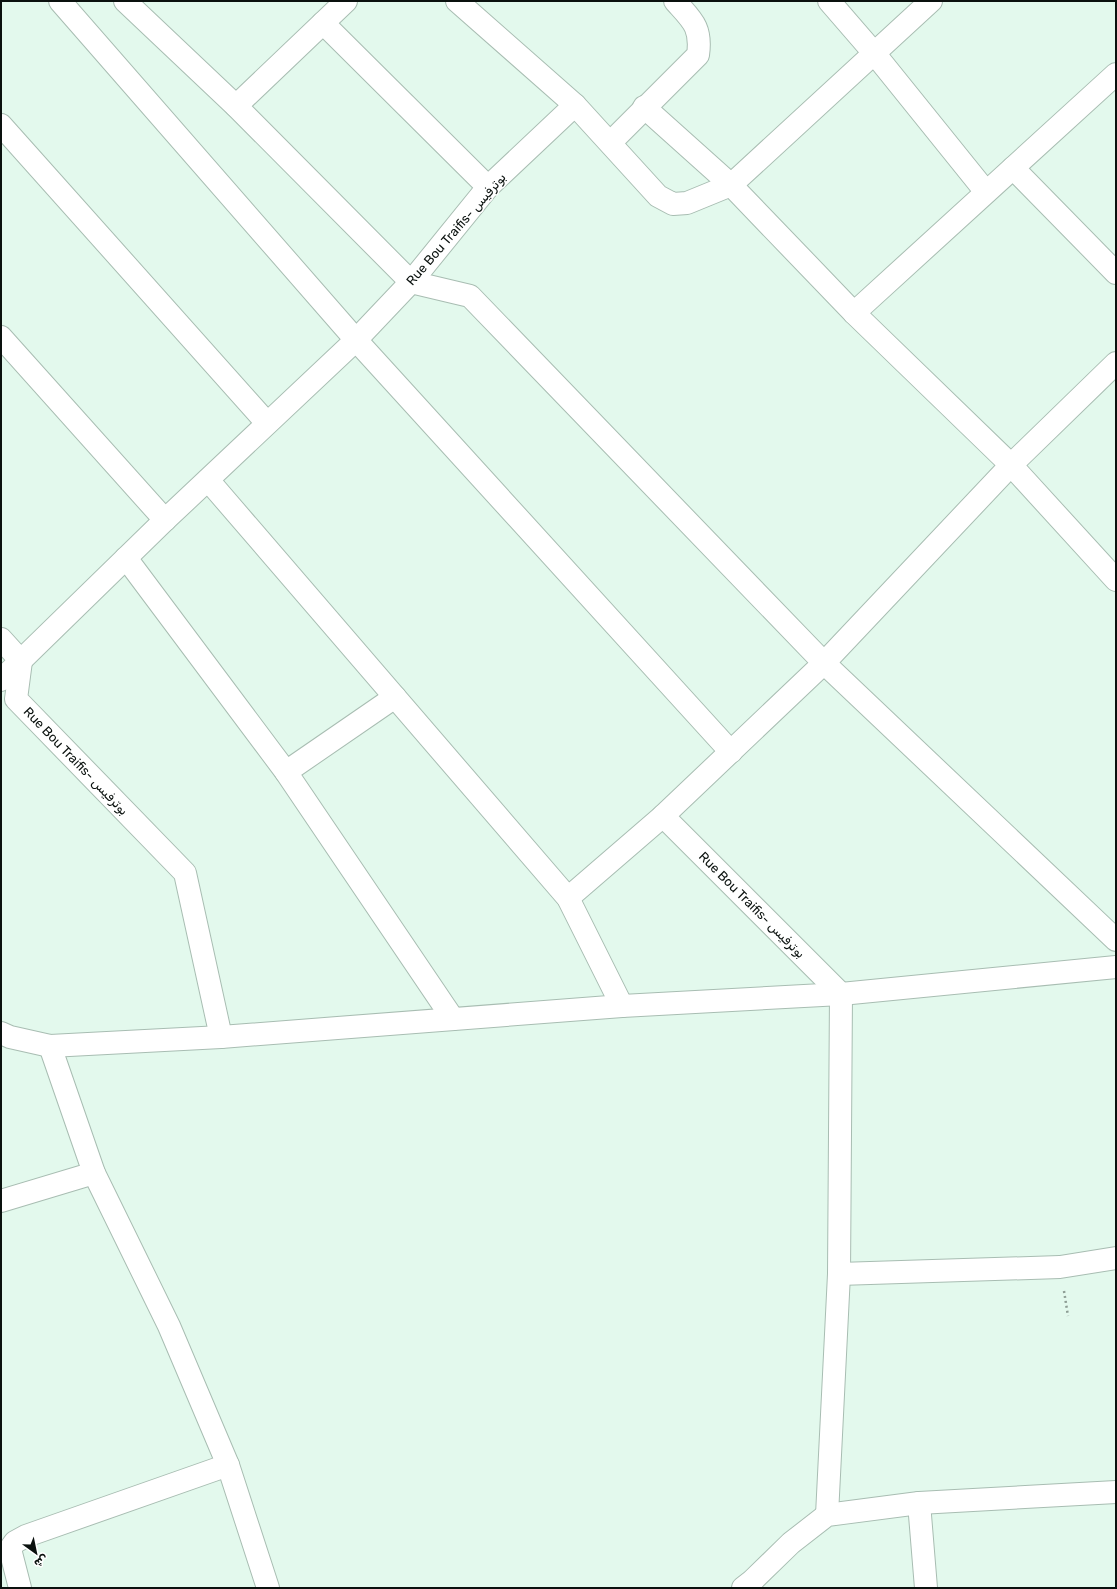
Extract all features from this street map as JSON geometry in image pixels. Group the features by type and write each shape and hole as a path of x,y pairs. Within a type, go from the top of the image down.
{"street":[{"path":"60,1 356,340 731,752"},
{"path":"125,1 236,106 411,282 470,296 824,663 1116,940"},
{"path":"236,106 346,1"},
{"path":"457,1 575,106 611,142 658,196 673,204 687,203 731,185 931,1"},
{"path":"611,142 644,107 698,55 700,40 694,23 675,1"},
{"path":"829,1 986,192"},
{"path":"323,23 488,187"},
{"path":"854,313 1116,74"},
{"name":"Rue Bou Traifis- بوترفيس","path":"267,424 356,340 411,282 488,187 575,106"},
{"path":"644,107 731,185 854,313 1011,465 1116,580"},
{"path":"1,125 267,424 165,520 1,680"},
{"path":"1013,168 1116,273"},
{"path":"1,337 165,520"},
{"path":"568,898 663,816 824,663 1011,465 1116,362"},
{"path":"208,480 568,898 622,1006"},
{"path":"126,558 286,772 453,1019"},
{"path":"1,639 21,660"},
{"name":"Rue Bou Traifis- بوترفيس","path":"21,660 16,699 185,873 221,1037"},
{"path":"286,772 395,697"},
{"name":"Rue Bou Traifis- بوترفيس","path":"663,816 841,994"},
{"path":"5,1035 50,1046 221,1037 622,1006 841,994 1116,967"},
{"path":"827,1515 839,1274 841,994"},
{"path":"50,1046 94,1173 169,1326 228,1465 268,1588"},
{"path":"1,1201 94,1173"},
{"path":"839,1274 1060,1267 1116,1258"},
{"path":"20,1588 10,1548 15,1542 26,1536 228,1465"},
{"path":"743,1588 791,1543 827,1515 919,1503 1116,1492"},
{"path":"919,1503 926,1588"}]}
